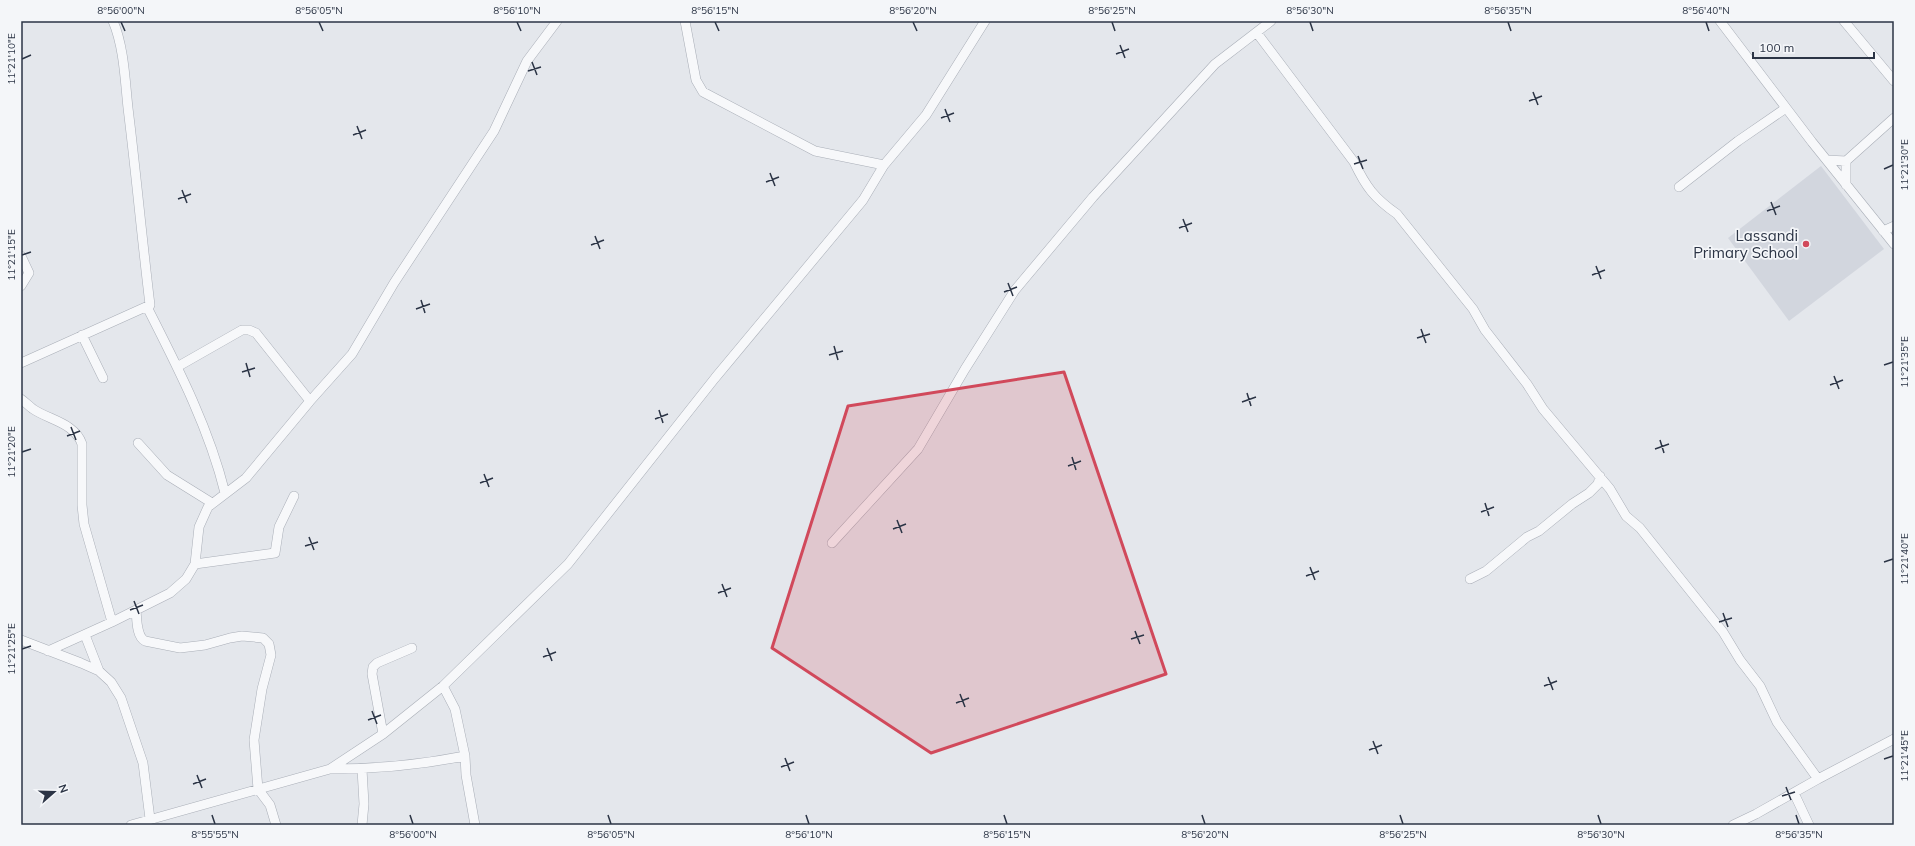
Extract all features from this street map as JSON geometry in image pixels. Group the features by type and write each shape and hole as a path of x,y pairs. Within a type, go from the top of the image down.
{"street":[{"path":"113,21 117,30 124,70 150,305 148,309 177,367 217,460 225,493"},
{"path":"48,651 85,635 170,593 186,579 195,564 199,528 208,507 246,478 310,401 352,354 394,283 494,131 526,61 557,21"},
{"path":"685,21 696,80 703,92 815,151 884,166"},
{"path":"330,769 382,734 443,686 568,564 715,378 863,200 884,166 926,115 985,21"},
{"path":"832,543 918,449 965,369 1015,290 1093,197 1215,64 1271,21"},
{"path":"1720,21 1846,185 1894,244"},
{"path":"1844,21 1894,81"},
{"path":"1257,32 1354,162 1365,185 1384,205 1398,214 1473,309 1485,330 1527,384 1543,409 1600,476 1626,516 1640,528 1722,632 1740,660 1760,686 1777,722 1818,778"},
{"path":"1679,187 1738,141 1786,108"},
{"path":"1827,160 1846,161 1894,118"},
{"path":"1846,161 1846,185"},
{"path":"1883,231 1894,226"},
{"path":"21,256 29,273 21,286"},
{"path":"21,363 150,305"},
{"path":"177,367 242,330 250,330 256,333 310,401"},
{"path":"82,335 103,378"},
{"path":"21,398 33,409 62,423 80,438 82,444 82,505 84,524 112,622"},
{"path":"138,443 167,475 212,503"},
{"path":"1470,579 1486,571 1527,537 1539,531 1572,504 1589,493 1598,484 1600,476"},
{"path":"195,564 275,553 279,527 294,496"},
{"path":"136,610 141,639 180,648 204,645 242,636 263,638 269,644 271,655 262,689 254,740 258,789 270,805 276,825"},
{"path":"85,635 99,671"},
{"path":"21,640 99,671 111,682 121,698 142,762 150,819"},
{"path":"21,648 30,644"},
{"path":"382,734 372,674 373,667 377,663 412,648"},
{"path":"443,686 455,709 465,756 466,775 475,825"},
{"path":"1732,825 1756,814 1818,778 1894,739"},
{"path":"135,824 330,769 362,769 430,763 465,756"},
{"path":"362,769 364,804 362,825"},
{"path":"1794,793 1809,825"}],"highlighted area":[{"path":"1064,372 1166,674 931,753 772,648 848,406"}],"shaded area":[{"name":"Lassandi Primary School","path":"1821,166 1884,249 1789,321 1728,238"}],"place":[{"name":"Lassandi Primary School","path":"1806,244"}]}
